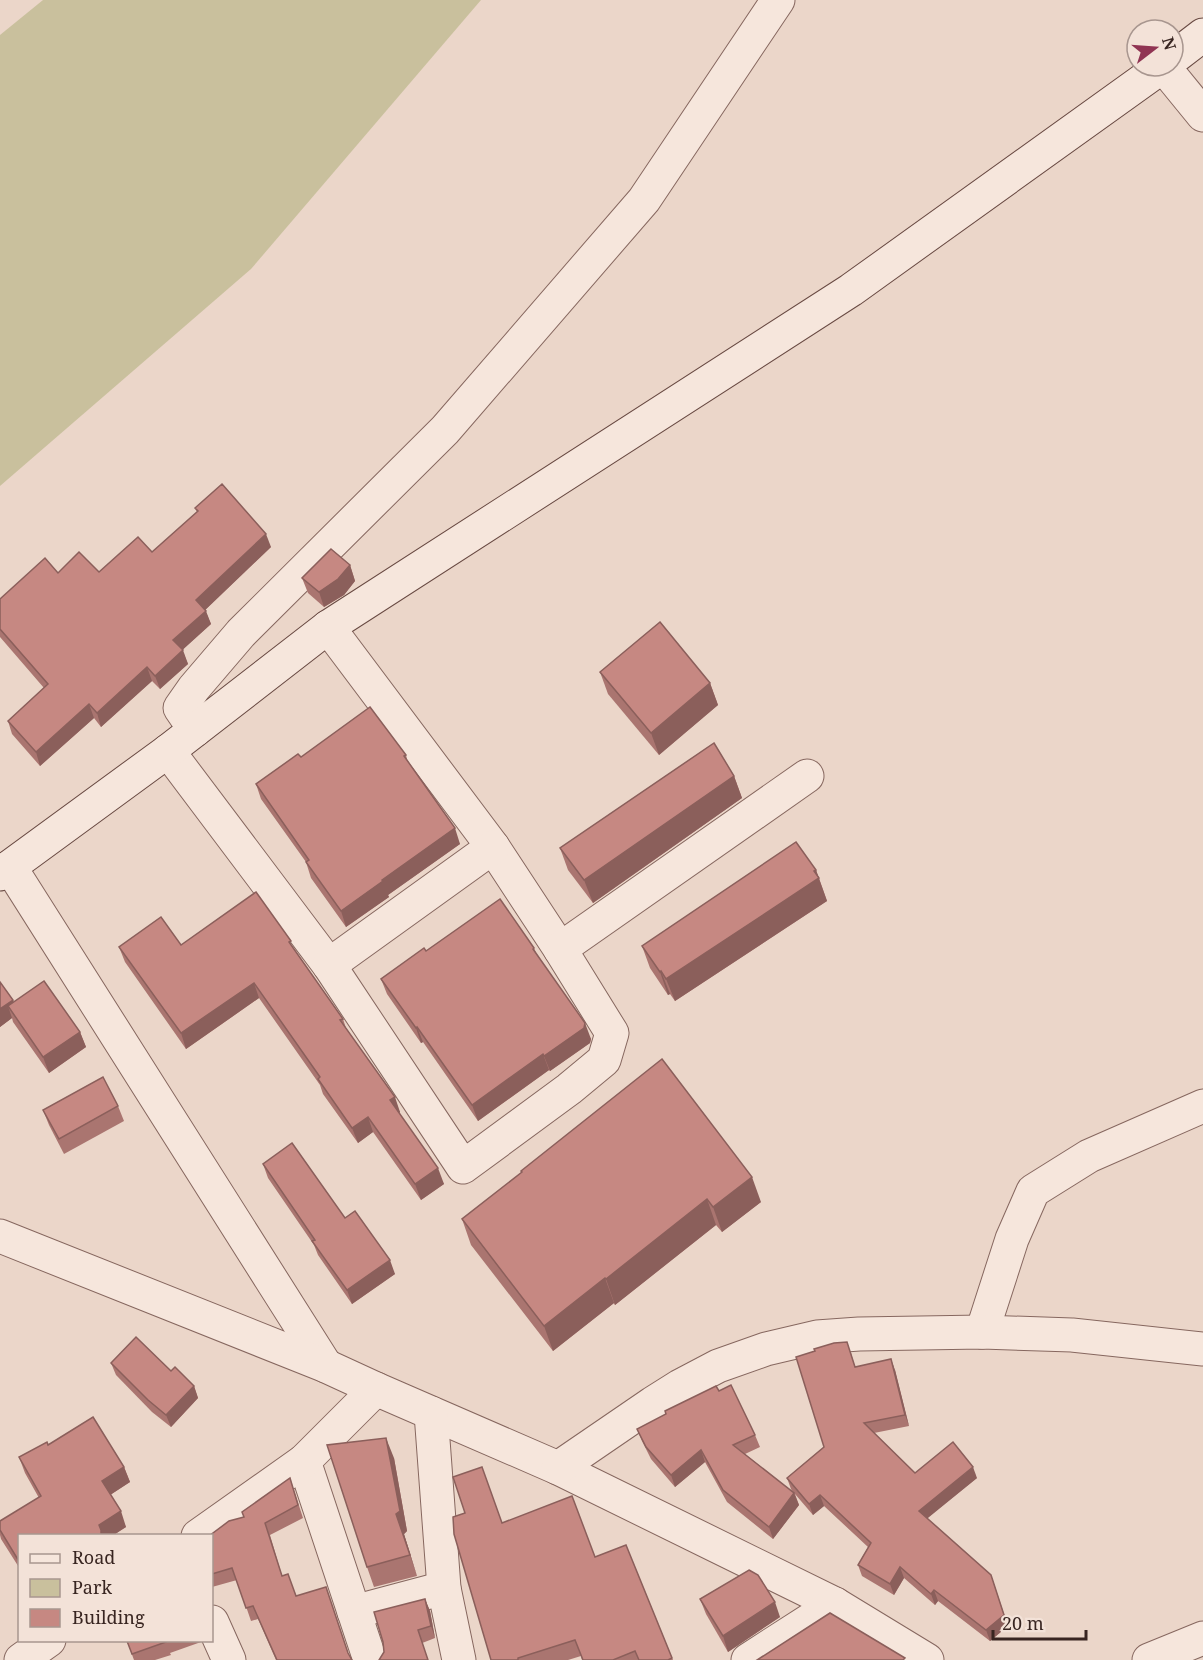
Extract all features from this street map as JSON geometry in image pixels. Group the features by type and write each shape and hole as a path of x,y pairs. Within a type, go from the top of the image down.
{"street":[{"path":"195,730 180,708 194,688 241,633 445,430 644,200 778,0"},
{"path":"1185,49 1203,35"},
{"path":"326,1366 5,870 168,751 328,627 851,290 1146,78"},
{"path":"1173,78 1203,115"},
{"path":"168,751 329,965 463,1167 568,1089 604,1060 612,1033 493,847 328,627"},
{"path":"560,949 807,776"},
{"path":"329,965 493,847"},
{"path":"982,1332 1012,1239 1033,1191 1089,1155 1203,1106"},
{"path":"0,1236 326,1366 558,1468 835,1604 927,1660"},
{"path":"558,1468 653,1403 718,1366 766,1349 817,1337 982,1332 1072,1335 1203,1349"},
{"path":"201,1534 304,1461 376,1389"},
{"path":"431,1413 444,1588 459,1660"},
{"path":"304,1461 369,1660"},
{"path":"354,1612 444,1588"},
{"path":"748,1660 835,1604"},
{"path":"213,1624 229,1660"},
{"path":"1149,1660 1203,1638"},
{"path":"21,1660 48,1642"}],"green space":[{"path":"43,0 481,0 251,269 0,486 0,35"}],"building":[{"path":"222,484 266,534 196,600 206,611 173,640 183,650 155,676 147,667 97,713 89,704 36,752 8,721 48,684 0,629 0,599 45,558 58,573 79,552 99,572 138,537 152,552 198,511 195,508"},
{"path":"331,549 350,565 338,579 319,592 302,578"},
{"path":"660,622 710,683 651,733 600,672"},
{"path":"370,707 406,755 404,756 455,828 341,911 306,862 309,860 256,784 298,754 301,757"},
{"path":"714,743 734,776 584,880 560,848"},
{"path":"796,842 819,878 666,979 642,946"},
{"path":"256,892 343,1019 340,1020 395,1097 390,1100 438,1168 415,1184 368,1117 352,1128 318,1079 320,1077 254,983 181,1033 119,947 161,917 181,945"},
{"path":"500,899 585,1023 584,1028 544,1056 543,1054 472,1105 381,979 424,948 426,951"},
{"path":"44,981 80,1032 43,1057 8,1006"},
{"path":"0,982 13,1000 0,1009"},
{"path":"662,1059 752,1177 713,1207 707,1199 544,1326 462,1219"},
{"path":"103,1077 118,1106 59,1139 43,1110"},
{"path":"292,1143 345,1218 355,1211 390,1260 347,1290 312,1241 315,1240 263,1164"},
{"path":"136,1337 171,1371 175,1367 194,1386 166,1415 111,1363"},
{"path":"847,1342 855,1367 891,1359 905,1415 864,1423 915,1473 953,1442 973,1467 919,1511 991,1575 1004,1615 986,1630 934,1590 931,1594 900,1567 890,1584 858,1565 871,1543 820,1495 809,1504 787,1478 824,1447 796,1357 834,1343"},
{"path":"731,1385 755,1435 733,1445 794,1493 769,1527 723,1490 701,1450 671,1475 646,1447 637,1429 666,1414 665,1411 716,1386 719,1391"},
{"path":"93,1417 124,1467 102,1481 121,1511 99,1525 101,1534 18,1534 18,1560 0,1530 0,1521 41,1496 19,1457 47,1442 48,1445"},
{"path":"386,1438 400,1511 396,1514 410,1555 367,1567 327,1445"},
{"path":"482,1467 502,1523 572,1496 595,1557 626,1545 672,1658 639,1660 635,1651 613,1660 583,1660 575,1640 518,1658 518,1660 491,1660 454,1534 453,1517 465,1513 453,1477"},
{"path":"290,1478 298,1505 265,1523 282,1576 288,1574 296,1596 326,1587 352,1660 277,1660 253,1606 246,1608 232,1568 213,1574 212,1534 229,1521 244,1517 242,1512"},
{"path":"749,1570 758,1575 775,1602 723,1636 700,1599"},
{"path":"425,1599 431,1626 418,1630 428,1660 379,1660 384,1652 383,1642 374,1612"},
{"path":"830,1613 905,1658 903,1660 757,1660"},
{"path":"127,1642 166,1642 132,1654"}]}
